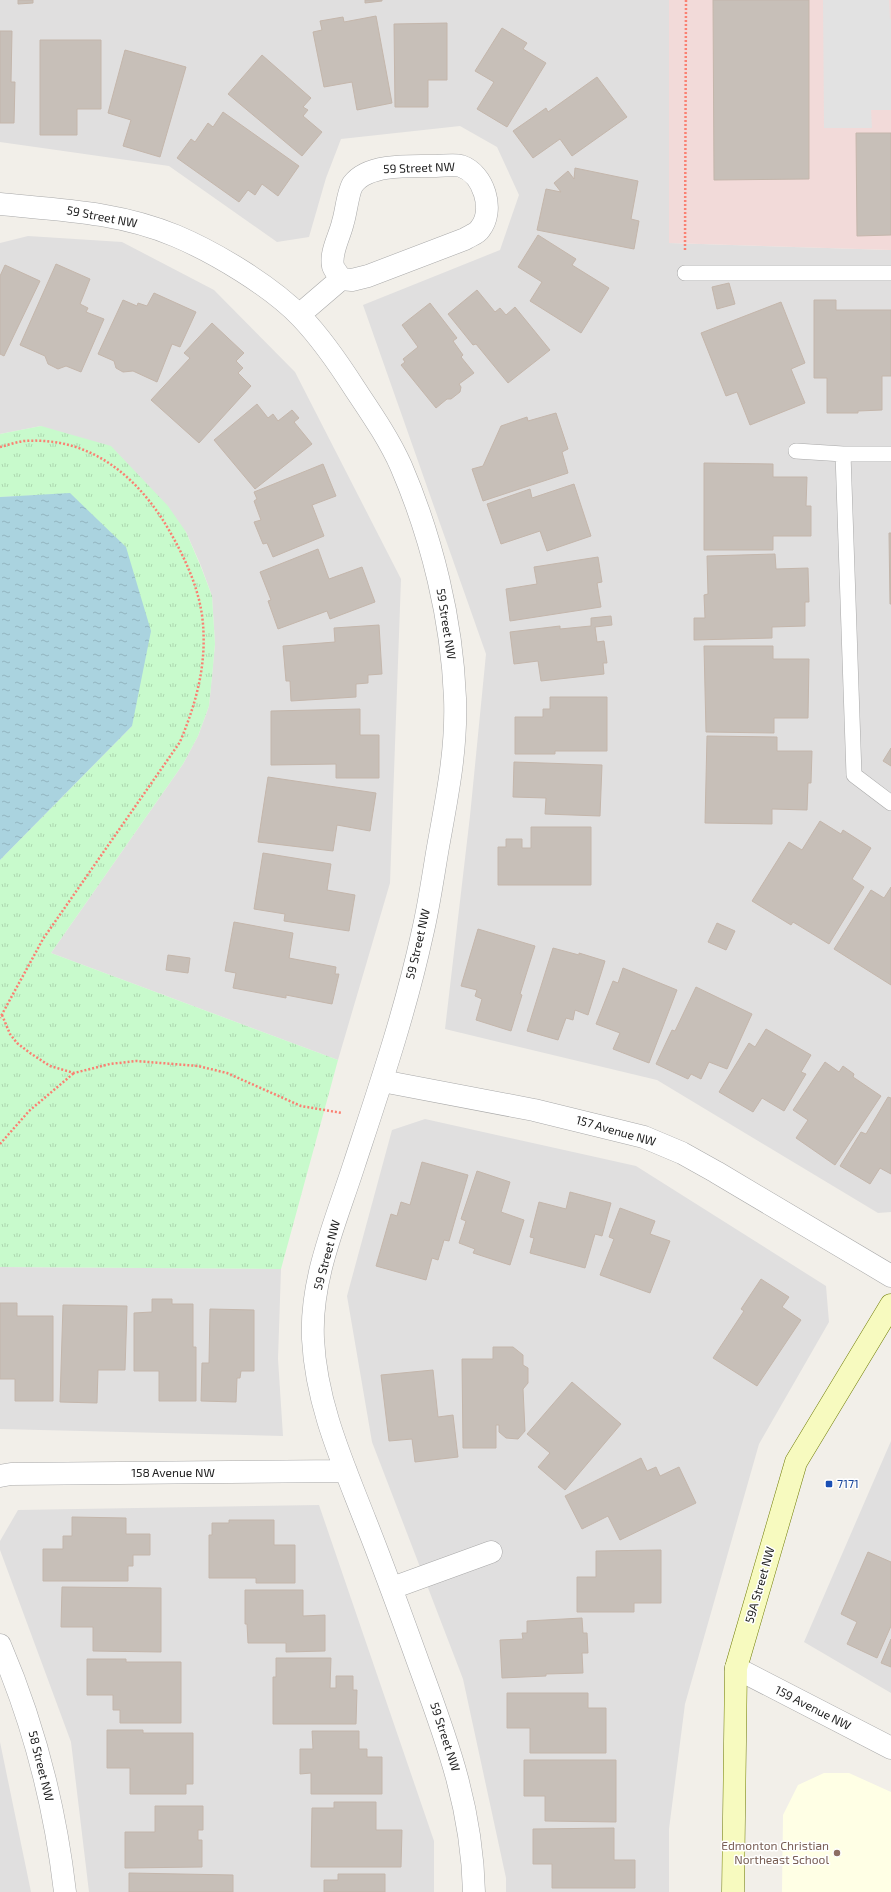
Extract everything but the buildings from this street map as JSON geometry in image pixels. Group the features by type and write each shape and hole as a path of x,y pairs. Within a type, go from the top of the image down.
{"street":[{"name":"59 Street NW","path":"400,166 460,166 471,172 481,184 486,199 488,214 479,230 465,239 368,276 352,280 341,278 333,267 333,253 345,215 352,184 365,174 376,170 400,166"},
{"name":"59 Street NW","path":"0,204 83,211 125,219 172,234 206,251 252,278 299,315 345,373 400,462 430,549 440,588 452,662 455,699 455,737 447,799 422,935 382,1081 319,1277 313,1314 313,1342 319,1384 332,1432 392,1588 457,1773 470,1834 474,1892"},
{"path":"299,315 341,278"},
{"name":"157 Avenue NW","path":"382,1081 534,1110 644,1137 682,1153 716,1172 891,1276"},
{"name":"59A Street NW","path":"733,1892 736,1668 796,1462 891,1305"},
{"name":"158 Avenue NW","path":"0,1476 11,1474 346,1471"},
{"path":"392,1588 491,1552"},
{"name":"58 Street NW","path":"0,1644 18,1686 35,1736 55,1827 65,1892"},
{"name":"159 Avenue NW","path":"736,1668 891,1748"}],"lane":[{"path":"685,273 891,272"},
{"path":"796,451 843,454 891,454"},
{"path":"843,454 854,775 891,803"}],"path":[{"path":"685,273 686,0"},
{"path":"0,447 23,441 67,445 87,450 107,461 122,473 146,494 165,521 186,561 196,589 202,616 203,650 201,680 193,712 180,742 43,939 1,1016 10,1034 17,1043 50,1066 74,1073"},
{"path":"0,1144 29,1111 74,1073 110,1064 136,1061 198,1066 227,1073 301,1106 370,1118"}],"shaded area":[{"path":"0,0 669,0 669,243 891,250 891,1212 878,1213 657,1080 445,1029 470,816 486,654 363,305 500,250 519,195 497,147 460,126 341,139 326,178 309,237 277,242 169,166 0,142"},
{"path":"669,0 891,0 891,250 669,243"},
{"path":"823,0 889,0 891,19 891,110 871,110 872,128 824,128"},
{"path":"28,236 122,242 214,290 295,372 401,579 390,883 338,1060 51,953 183,764 198,736 209,706 215,644 212,596 186,532 41,426 0,434 0,243"},
{"path":"425,1119 636,1166 826,1286 829,1322 759,1444 685,1704 669,1829 669,1892 506,1892 506,1878 463,1679 372,1442 347,1296 392,1130"},
{"path":"0,1267 281,1269 278,1359 283,1436 0,1429"},
{"path":"891,1441 891,1693 804,1642"},
{"path":"319,1505 434,1841 434,1892 89,1892 71,1742 0,1550 0,1541 18,1510"},
{"path":"0,1742 31,1892 0,1892"},
{"name":"Edmonton Christian Northeast School","path":"824,1773 849,1773 891,1792 891,1892 782,1892 783,1815 798,1785"}],"green space":[{"path":"41,426 111,446 168,506 186,532 212,596 215,644 209,706 198,736 183,764 51,953 338,1060 281,1269 0,1267 0,860 132,726 70,494 0,497 0,434"}],"water":[{"path":"70,493 126,547 151,631 132,726 0,860 0,497"}],"place":[{"name":"7171","path":"829,1484"},
{"name":"Edmonton Christian Northeast School","path":"837,1853"}]}
